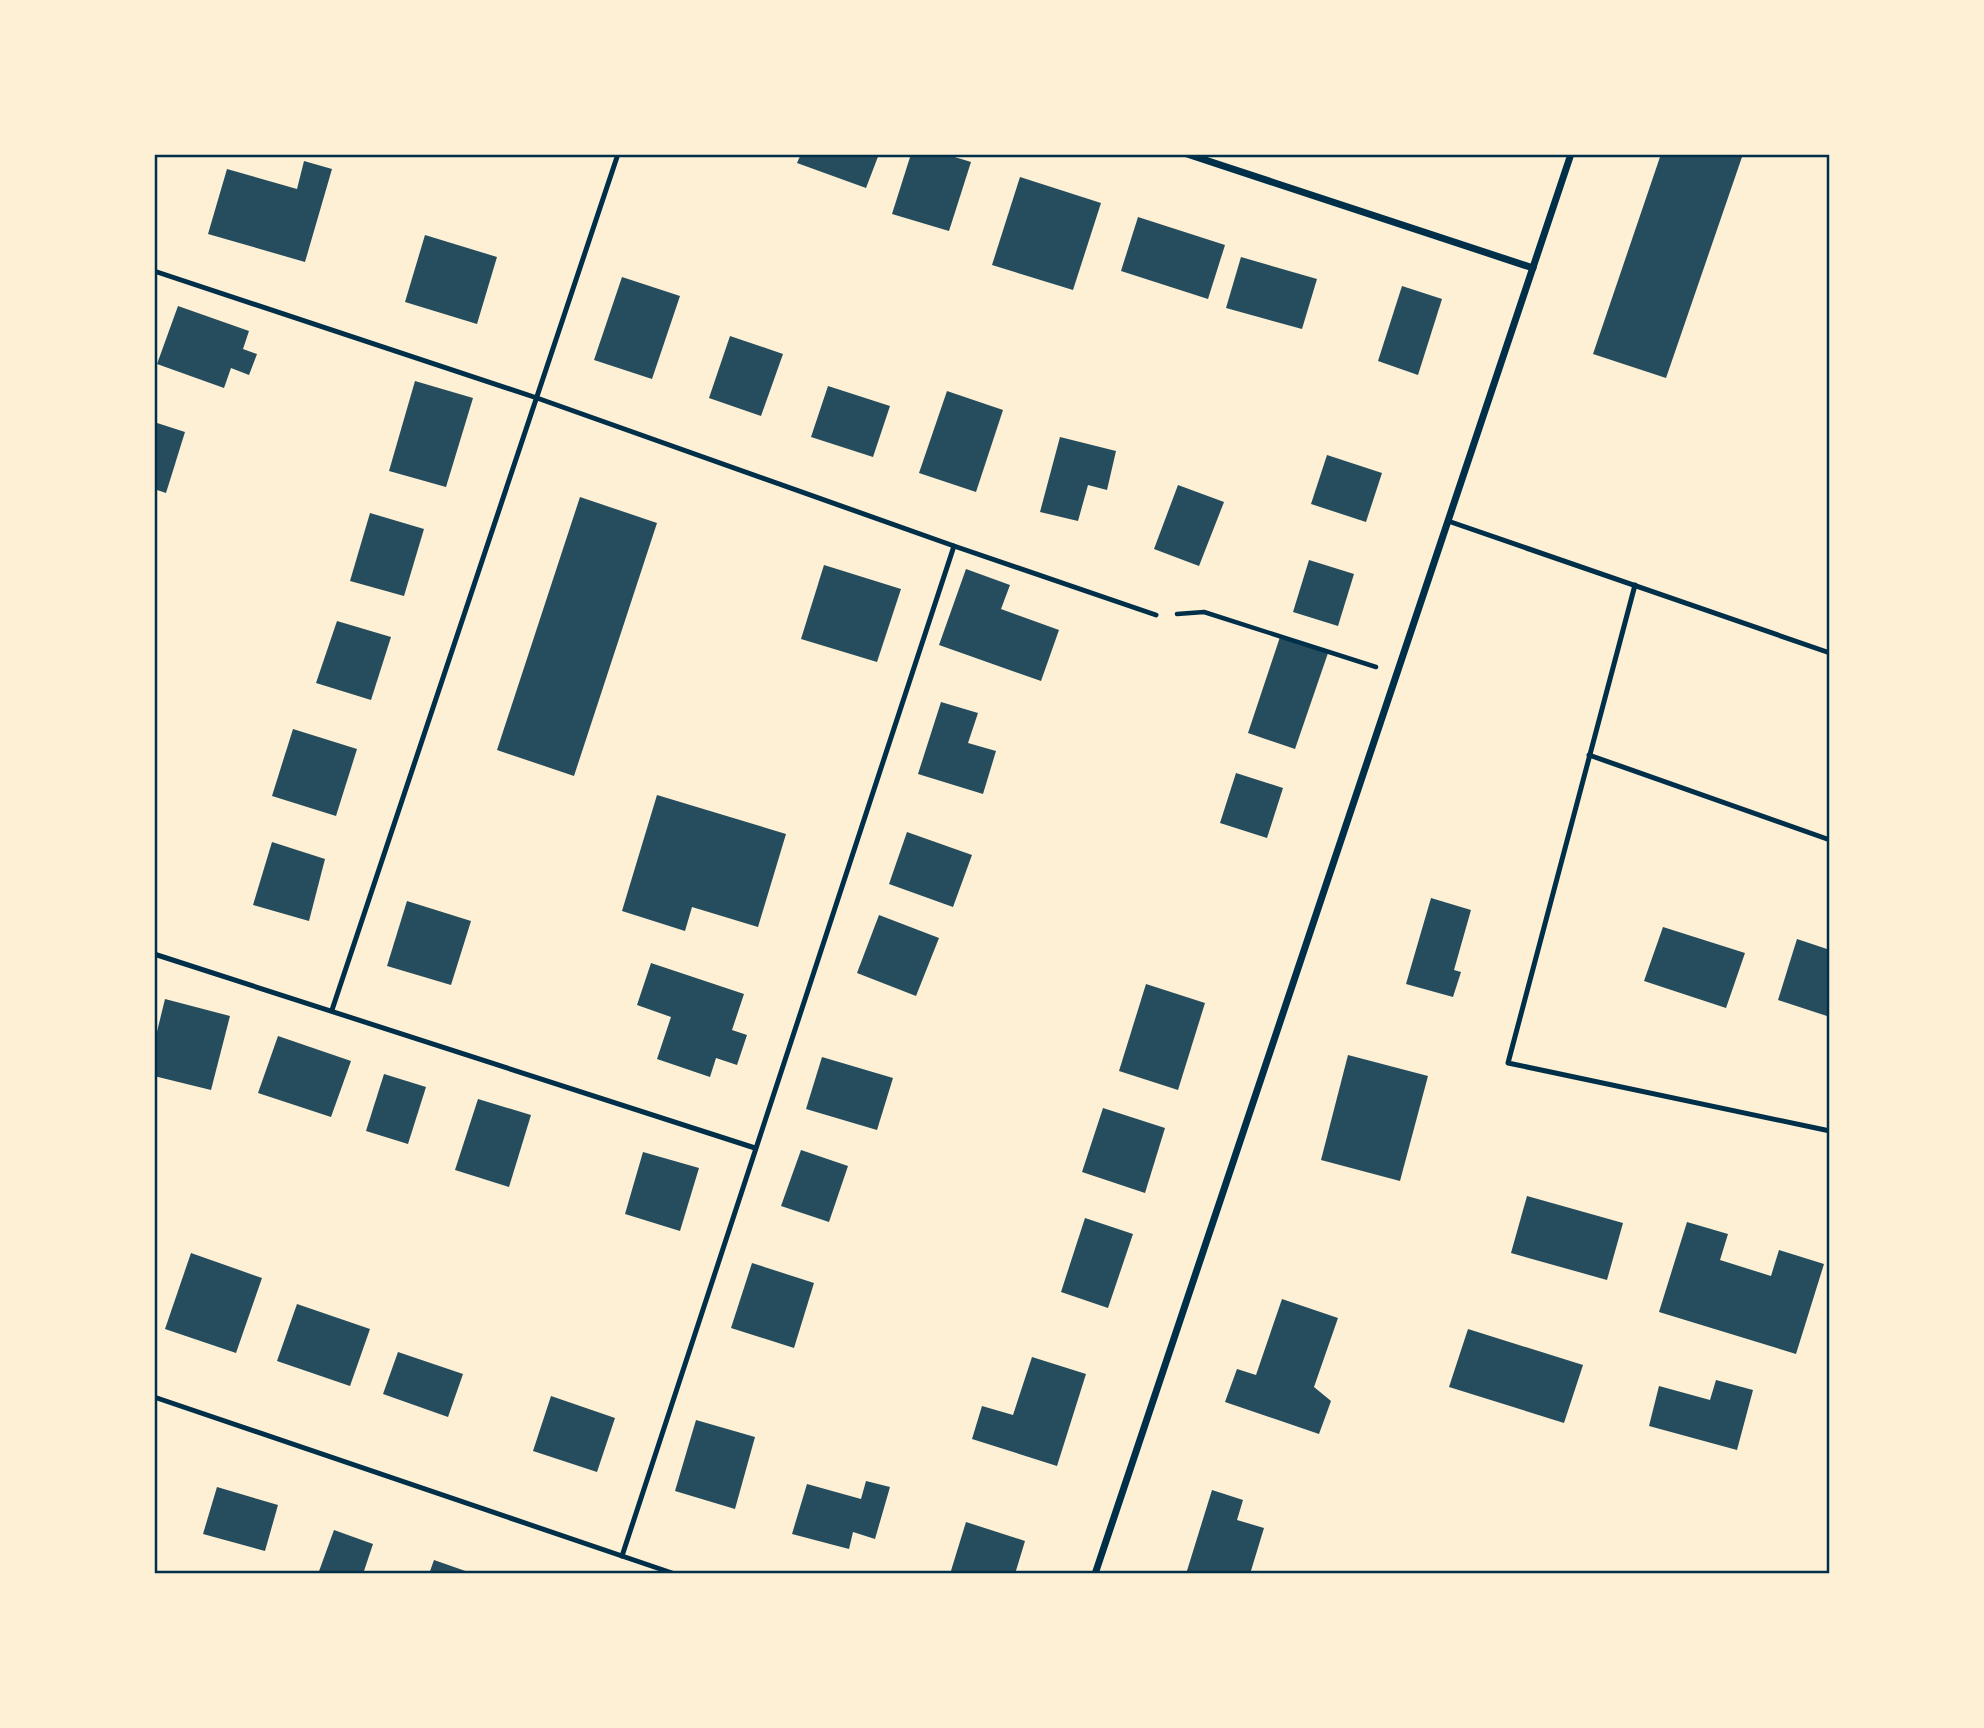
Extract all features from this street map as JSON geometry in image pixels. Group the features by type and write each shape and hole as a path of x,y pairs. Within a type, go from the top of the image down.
{"street":[{"path":"1187,154 1533,268"},
{"path":"1095,1574 1571,154"}],"lane":[{"path":"332,1010 618,154"},
{"path":"154,271 537,398 1156,615"},
{"path":"1448,521 1830,653"},
{"path":"622,1556 954,546"},
{"path":"1635,586 1508,1063 1830,1131"},
{"path":"1590,755 1830,840"},
{"path":"154,954 755,1148"},
{"path":"154,1397 675,1574"}],"path":[{"path":"1156,615 1203,612 1397,674"}],"building":[{"path":"801,154 879,154 866,188 797,163"},
{"path":"911,154 945,154 971,162 949,231 892,214"},
{"path":"1661,154 1743,154 1666,378 1593,354"},
{"path":"304,161 332,169 305,262 208,234 227,169 297,189"},
{"path":"1020,177 1101,203 1073,290 992,265"},
{"path":"1138,217 1225,245 1208,299 1121,271"},
{"path":"425,235 497,257 477,324 405,302"},
{"path":"1241,257 1317,279 1302,329 1226,308"},
{"path":"622,277 680,296 652,379 594,360"},
{"path":"1402,286 1442,299 1418,375 1378,361"},
{"path":"178,306 249,331 243,349 257,354 249,375 231,368 224,388 157,364"},
{"path":"730,336 783,354 761,416 709,398"},
{"path":"415,381 473,398 446,487 389,471"},
{"path":"828,386 890,406 873,457 811,437"},
{"path":"947,391 1003,410 976,492 919,473"},
{"path":"154,422 185,432 166,493 154,489"},
{"path":"1060,437 1116,451 1107,490 1088,485 1078,521 1040,512"},
{"path":"1327,455 1382,473 1366,522 1311,504"},
{"path":"1178,485 1224,502 1199,566 1154,549"},
{"path":"580,497 657,523 574,776 497,750"},
{"path":"370,513 424,529 404,596 350,581"},
{"path":"1309,560 1354,574 1338,626 1293,612"},
{"path":"824,565 901,589 877,662 801,639"},
{"path":"966,569 1010,585 1001,609 1059,630 1041,681 939,645"},
{"path":"337,621 391,637 371,700 316,683"},
{"path":"1280,637 1328,653 1295,749 1248,733"},
{"path":"941,702 978,713 968,743 996,751 983,794 918,774"},
{"path":"293,729 357,749 336,816 272,796"},
{"path":"1236,773 1283,788 1267,838 1220,823"},
{"path":"657,795 786,834 758,927 692,907 685,931 622,911"},
{"path":"907,832 972,855 953,907 889,884"},
{"path":"272,842 325,859 309,921 253,905"},
{"path":"1431,898 1471,910 1454,970 1461,972 1453,997 1406,984"},
{"path":"407,901 471,921 451,985 387,966"},
{"path":"879,915 939,938 916,996 857,973"},
{"path":"1663,927 1745,953 1726,1008 1644,981"},
{"path":"1797,939 1830,950 1830,1017 1778,1000"},
{"path":"651,963 744,994 732,1030 747,1035 737,1065 716,1058 710,1077 657,1059 671,1017 637,1005"},
{"path":"1146,984 1205,1003 1178,1090 1119,1071"},
{"path":"165,999 230,1016 211,1090 154,1076 154,1044"},
{"path":"278,1036 351,1061 331,1117 258,1093"},
{"path":"1348,1055 1428,1076 1400,1181 1321,1160"},
{"path":"822,1057 893,1078 877,1130 806,1109"},
{"path":"384,1074 426,1087 408,1144 366,1131"},
{"path":"478,1099 531,1115 509,1187 455,1170"},
{"path":"1103,1108 1165,1128 1145,1193 1082,1172"},
{"path":"801,1150 848,1166 829,1222 781,1206"},
{"path":"643,1152 699,1168 680,1231 625,1214"},
{"path":"1527,1196 1623,1223 1607,1280 1511,1253"},
{"path":"1085,1218 1133,1234 1108,1308 1061,1292"},
{"path":"1687,1222 1728,1234 1720,1260 1771,1276 1779,1250 1824,1264 1796,1354 1659,1312"},
{"path":"191,1253 262,1278 236,1353 165,1329"},
{"path":"752,1263 814,1283 794,1348 731,1328"},
{"path":"1282,1299 1338,1318 1314,1387 1331,1401 1319,1434 1225,1402 1237,1369 1256,1375"},
{"path":"297,1304 370,1329 350,1386 277,1361"},
{"path":"1468,1329 1583,1365 1564,1423 1449,1387"},
{"path":"398,1352 463,1374 448,1417 383,1394"},
{"path":"1032,1357 1086,1374 1057,1466 972,1439 982,1406 1013,1415"},
{"path":"1716,1380 1753,1390 1737,1450 1649,1426 1659,1386 1710,1400"},
{"path":"551,1396 615,1418 597,1472 533,1451"},
{"path":"696,1420 755,1437 735,1509 675,1491"},
{"path":"866,1481 890,1487 875,1539 853,1532 849,1549 792,1534 807,1484 861,1499"},
{"path":"217,1487 278,1505 265,1551 203,1534"},
{"path":"1212,1490 1243,1500 1237,1520 1264,1528 1250,1574 1186,1574"},
{"path":"966,1522 1025,1541 1015,1574 950,1574"},
{"path":"334,1530 373,1544 363,1574 318,1574"},
{"path":"434,1560 474,1574 429,1574"}]}
